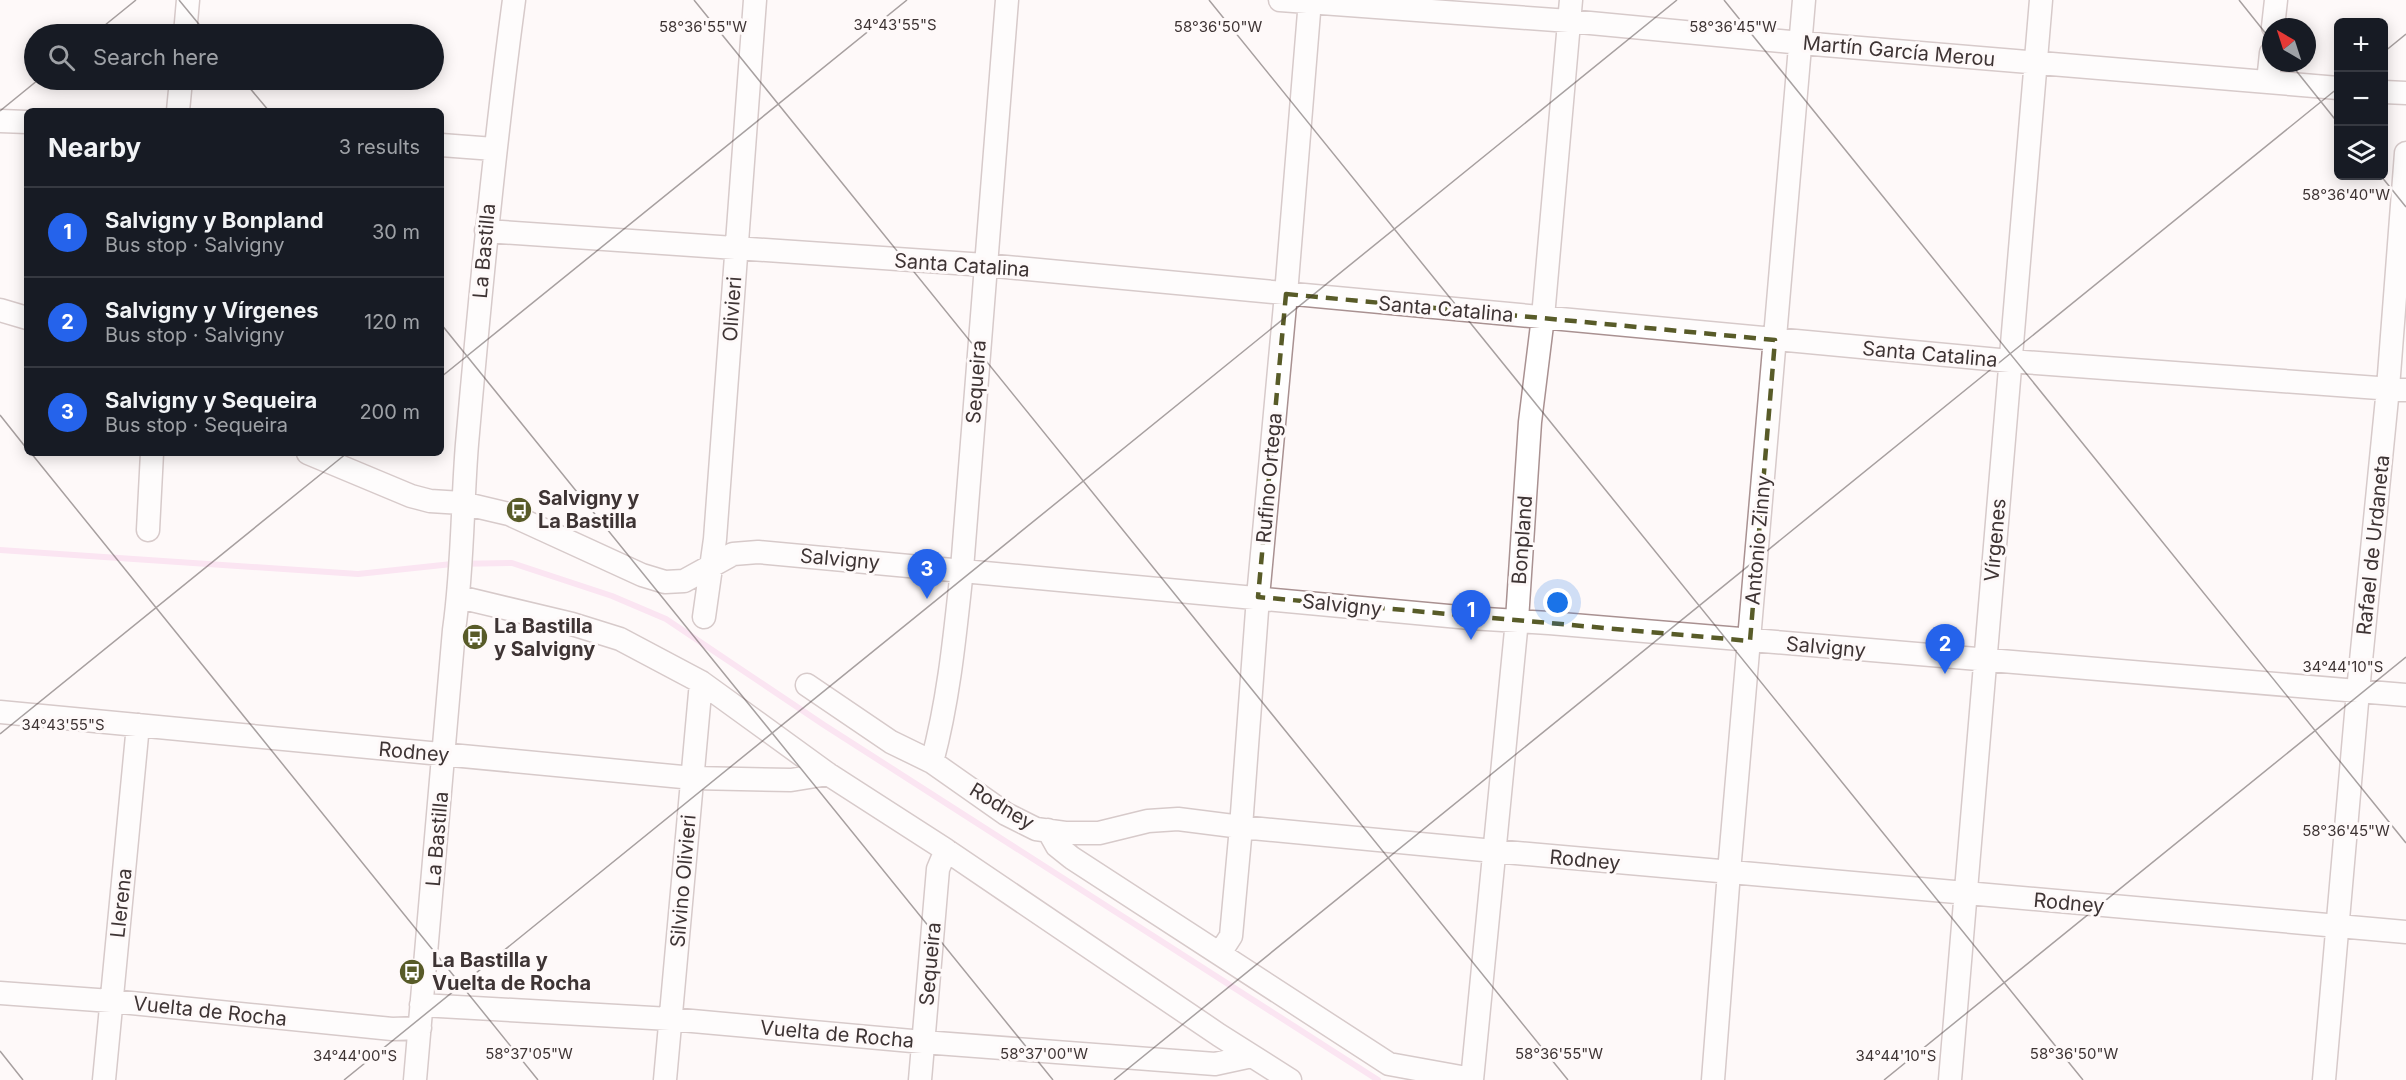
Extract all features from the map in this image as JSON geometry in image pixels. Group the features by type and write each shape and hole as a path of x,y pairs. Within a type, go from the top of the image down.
{"street":[{"path":"186,24 188,0"},
{"name":"La Bastilla","path":"415,1080 454,630 459,597 462,503 486,231 494,149 514,0"},
{"name":"Olivieri","path":"705,617 715,539 755,0"},
{"name":"Sequeira","path":"932,762 940,732 953,655 962,569 1007,0"},
{"name":"Martín García Merou","path":"1280,0 1570,10 1801,43 2334,88"},
{"name":"Antonio Zinny","path":"1713,1080 1804,0"},
{"name":"Vírgenes","path":"1950,1080 2041,0"},
{"path":"2274,18 2276,0"},
{"name":"Rufino Ortega","path":"1220,953 1231,936 1310,1"},
{"name":"Bonpland","path":"1472,1079 1517,620 1530,422 1543,317 1570,10"},
{"path":"2268,82 2269,72"},
{"path":"178,108 180,90"},
{"path":"2388,92 2406,93"},
{"path":"0,121 24,122"},
{"path":"444,145 494,149"},
{"name":"Rafael de Urdaneta","path":"2324,1080 2358,691 2397,389 2406,153"},
{"name":"Santa Catalina","path":"486,231 985,265 2010,361 2397,389"},
{"path":"0,310 24,317"},
{"path":"147,530 152,456"},
{"name":"Salvigny","path":"315,456 430,501 462,503 508,514 642,576 665,582 684,581 733,554 758,552 962,569 1458,617 1517,620 2406,695"},
{"path":"459,597 572,624 620,639 701,682 828,774 1290,1080"},
{"name":"Silvino Olivieri","path":"665,1080 701,682"},
{"name":"Rodney","path":"807,685 891,742 932,762 1006,814 1036,829 1048,831 1099,833 1148,822 1178,819 1494,851 2406,932"},
{"name":"Rodney","path":"0,712 693,778 791,780 828,774"},
{"name":"Llerena","path":"105,1080 138,725"},
{"path":"1048,831 1058,846 1072,858 1389,1064 1472,1079"},
{"name":"Sequeira","path":"920,1080 938,869 946,850"},
{"name":"Vuelta de Rocha","path":"0,993 111,1001 392,1029 420,1016 670,1019 1215,1072 1252,1056"},
{"path":"1215,1072 1219,1035"}],"highlighted area":[{"path":"1286,294 1775,340 1750,641 1258,597"}],"waterway":[{"path":"0,550 358,574 452,564 512,563 612,596 666,619 824,725 1378,1080"}],"place":[{"name":"Salvigny y La Bastilla","path":"519,510"},
{"name":"Salvigny y Sequeira","path":"927,599"},
{"name":"La Bastilla y Salvigny","path":"475,637"},
{"name":"Salvigny y Bonpland","path":"1471,640"},
{"name":"Salvigny y Vírgenes","path":"1945,674"},
{"name":"La Bastilla y Vuelta de Rocha","path":"412,972"}]}
